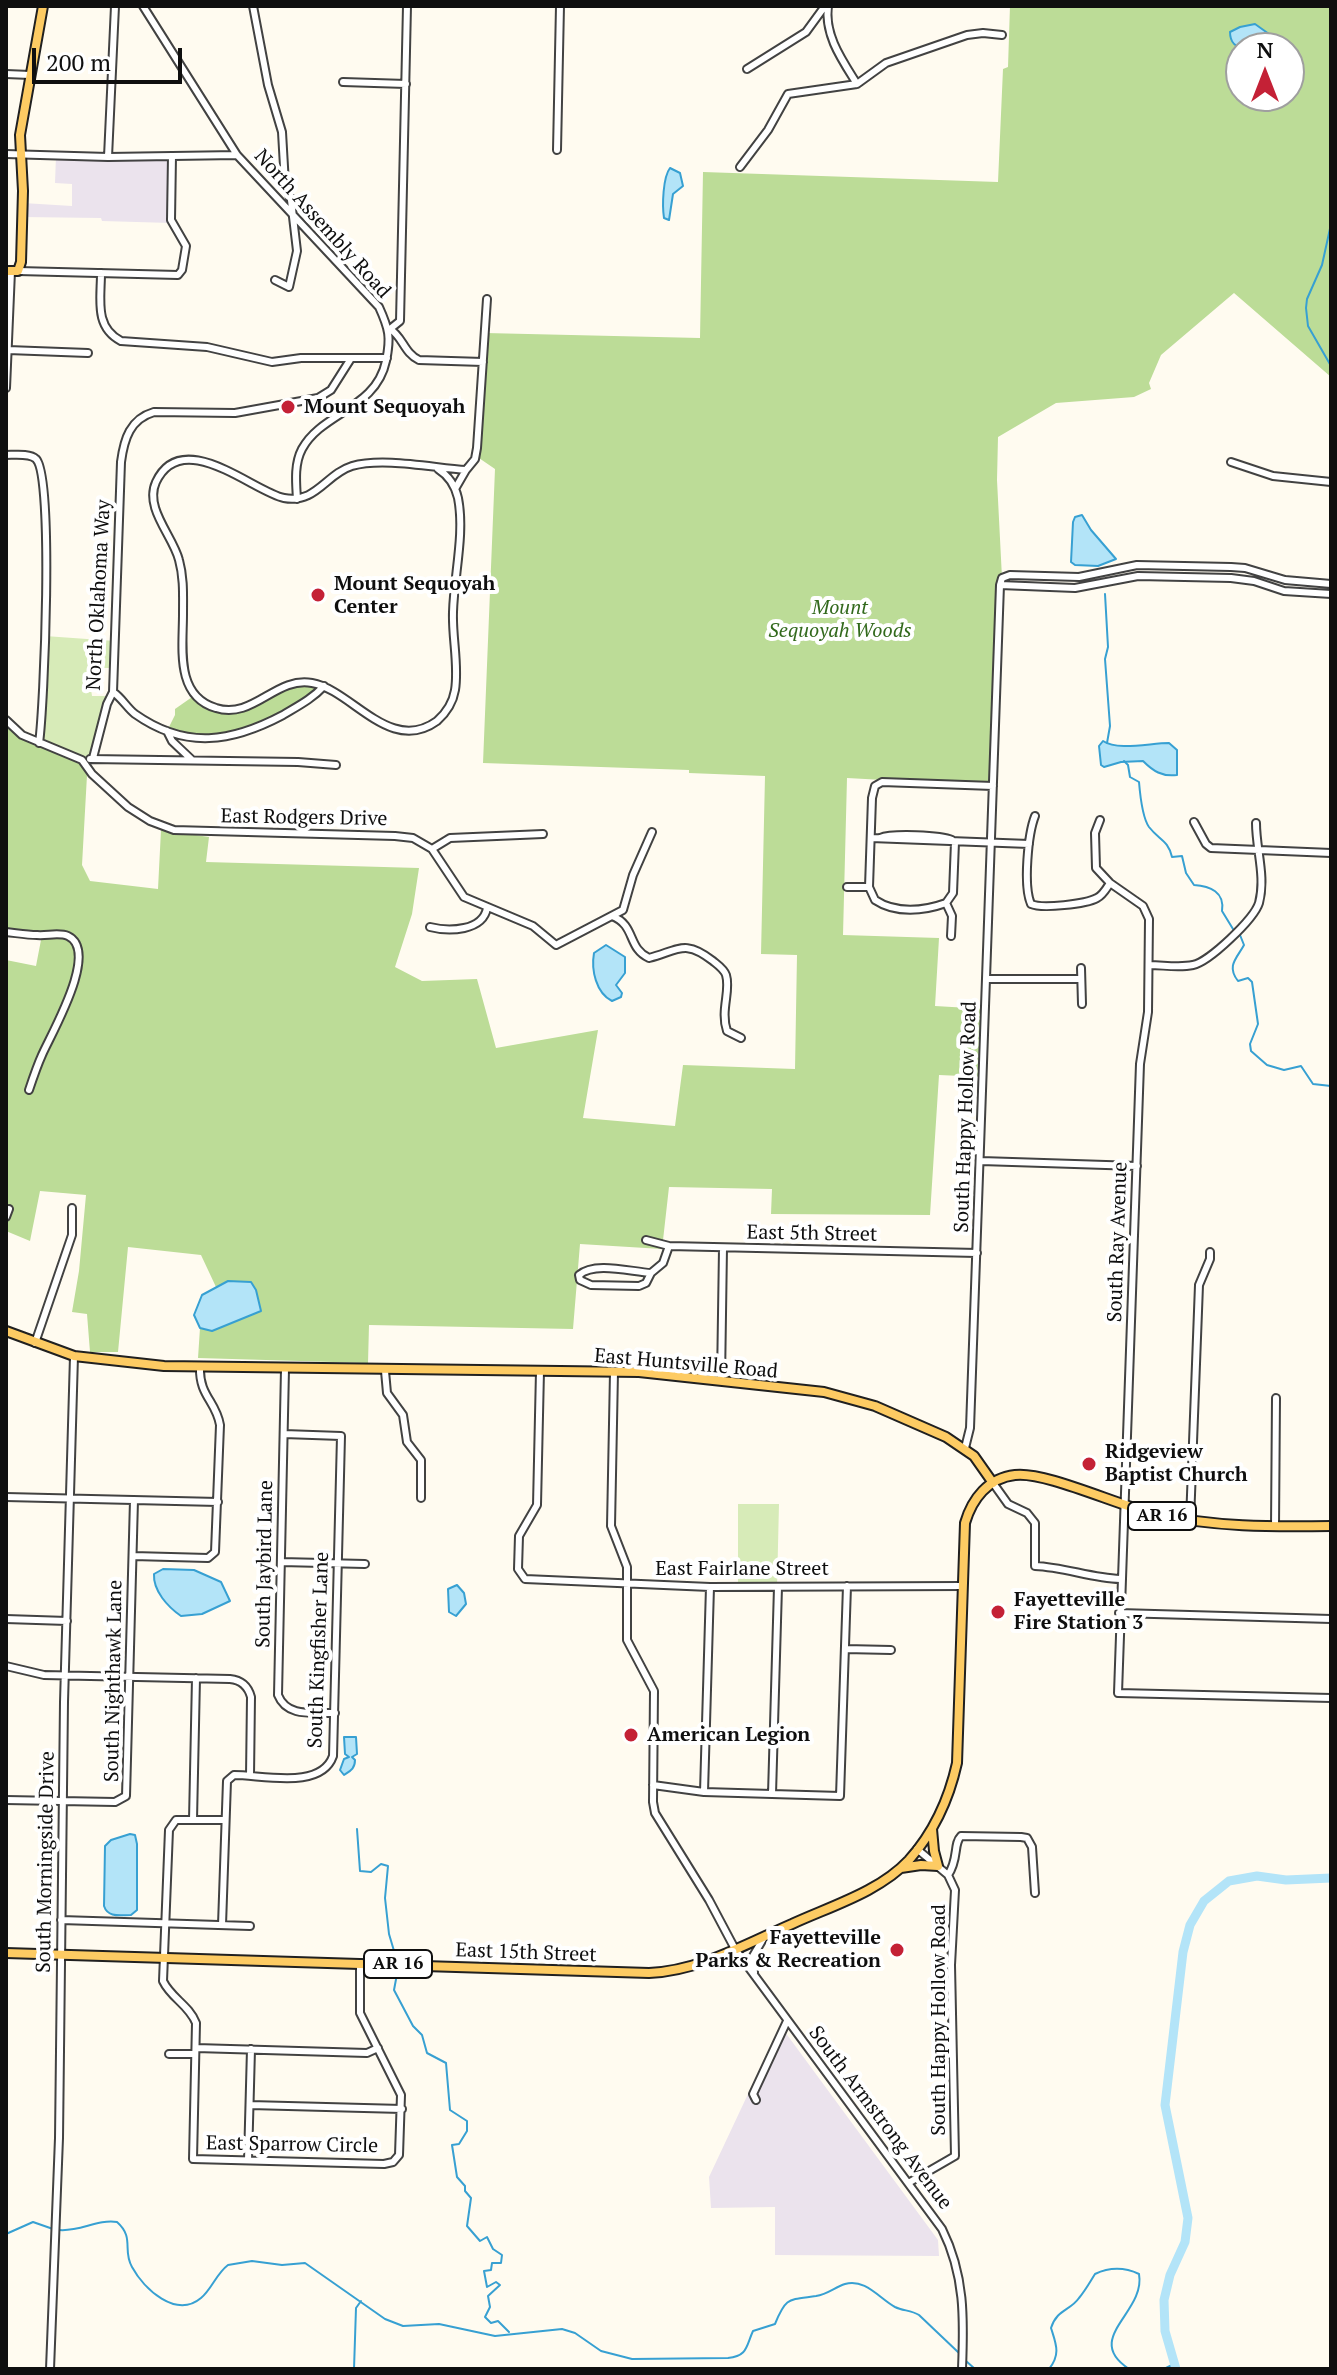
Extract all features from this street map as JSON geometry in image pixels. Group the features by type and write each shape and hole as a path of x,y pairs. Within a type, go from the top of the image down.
{"main road":[{"path":"11,271 22,217 20,135 43,6"},
{"name":"East Huntsville Road","path":"6,1331 74,1356 200,1367 614,1372 824,1392 858,1400 946,1437 965,1448 993,1483"},
{"name":"AR 16","path":"917,1849 932,1829 950,1792 957,1763 965,1523 973,1502 993,1483 1005,1477 1028,1475 1124,1506 1190,1521 1238,1527 1331,1526"},
{"path":"900,1868 938,1866 932,1829"},
{"name":"East 15th Street","path":"6,1953 649,1973 687,1967 860,1894 900,1868 917,1849"}],"street":[{"path":"108,157 115,6"},
{"name":"North Assembly Road","path":"143,6 237,155 379,307 390,329 387,358 374,388 312,436 302,449 296,475 297,499"},
{"path":"253,6 268,85 282,132 285,184 291,200 297,251 289,287 275,280"},
{"path":"407,6 400,321 390,329 397,333 411,356 419,360 483,362"},
{"path":"557,150 560,6"},
{"path":"747,69 790,45 806,32 827,6"},
{"path":"827,6 834,44 857,84"},
{"path":"740,167 768,130 788,94 857,84 886,63 967,35 1002,35"},
{"path":"6,74 30,75"},
{"path":"343,82 406,84"},
{"path":"6,154 108,157 237,155"},
{"path":"6,388 11,271 178,275 182,270 186,246 171,220 172,156"},
{"path":"101,273 100,316 111,336 121,341 207,347 272,362 301,358 387,358"},
{"path":"455,489 475,459 477,448 487,299"},
{"path":"8,350 88,353"},
{"name":"North Oklahoma Way","path":"93,758 113,692 121,462 128,431 143,415 154,412 235,413 318,398 331,390 350,360"},
{"path":"6,455 32,456 37,460 42,470 46,503 46,615 39,743"},
{"path":"438,469 449,477 460,511 453,615 456,680 453,697 439,719 429,726 409,729 374,720 324,686 310,682 289,684 245,708 218,709 199,699 192,691 183,663 182,575 173,543 154,501 155,484 164,471 181,462 198,461 236,473 281,497 297,499 314,493 337,473 354,465 420,465 466,470"},
{"path":"1231,462 1273,476 1331,482"},
{"path":"1331,584 1285,580 1245,568 1137,565 1079,577 1010,575 1002,578 1000,585 1079,587 1138,576 1231,578 1254,581 1284,591 1331,594"},
{"path":"1079,577 1079,587"},
{"name":"South Happy Hollow Road","path":"965,1448 970,1428 981,1161 1000,585"},
{"path":"113,692 135,714 167,731 190,738 234,736 268,723 308,701 324,686"},
{"name":"East Rodgers Drive","path":"6,720 22,735 82,760 92,774 128,807 150,821 174,830 395,836 413,838 432,849"},
{"path":"167,731 172,741 192,760"},
{"path":"82,760 336,765"},
{"path":"955,842 953,893 946,903 921,910 888,907 875,900 869,887 875,786 882,782 993,786"},
{"path":"1035,816 1029,844 1028,894 1031,904 1089,901 1101,896 1110,883"},
{"name":"South Ray Avenue","path":"1100,820 1095,833 1094,859 1100,875 1136,899 1147,913 1150,926 1148,1012 1140,1064 1118,1693 1331,1698"},
{"path":"1194,822 1211,848 1331,853"},
{"path":"1150,965 1188,966 1202,962 1253,914 1259,900 1261,858 1256,823"},
{"path":"543,834 450,838 432,849 464,897 533,926 556,945 623,910 633,875 652,832"},
{"path":"871,838 1029,844"},
{"path":"847,887 869,887"},
{"path":"946,903 952,916 951,936"},
{"path":"430,927 443,930 473,925 480,922 487,908"},
{"path":"612,916 627,925 634,944 649,958 678,947 691,948 722,968 727,977 724,1021 727,1031 741,1038"},
{"path":"6,932 63,934 75,941 78,948 73,987 40,1058 29,1090"},
{"path":"1081,968 1082,1004"},
{"path":"987,979 1081,979"},
{"path":"981,1161 1137,1166"},
{"path":"35,1343 72,1235 72,1208"},
{"path":"6,1217 9,1209"},
{"name":"East 5th Street","path":"646,1240 669,1246 977,1253"},
{"path":"651,1273 595,1268 579,1275 584,1285 639,1286 646,1283 651,1273 663,1263 669,1246"},
{"path":"721,1380 723,1248"},
{"path":"1190,1521 1199,1285 1210,1252"},
{"name":"South Morningside Drive","path":"50,2369 56,2219 74,1356"},
{"path":"133,1556 202,1559 212,1556 216,1547 220,1425 218,1415 202,1391 200,1367"},
{"name":"South Jaybird Lane","path":"285,1369 279,1699 294,1711 335,1713"},
{"path":"385,1371 387,1393 403,1415 407,1442 421,1460 421,1498"},
{"name":"East Fairlane Street","path":"540,1371 537,1505 519,1536 518,1569 521,1576 530,1580 710,1587 963,1586"},
{"name":"South Armstrong Avenue","path":"614,1372 611,1526 626,1558 627,1640 654,1691 655,1813 709,1900 735,1949 942,2229 955,2259 963,2294 962,2369"},
{"path":"1275,1527 1276,1398"},
{"name":"South Kingfisher Lane","path":"250,1776 305,1777 321,1773 333,1756 341,1436 284,1434"},
{"path":"993,1483 1008,1504 1027,1513 1035,1523 1035,1566 1120,1579"},
{"path":"6,1497 218,1502"},
{"name":"South Nighthawk Lane","path":"63,1801 115,1802 126,1796 134,1500"},
{"path":"281,1562 365,1564"},
{"path":"653,1785 704,1792 840,1796 847,1586"},
{"path":"704,1792 710,1587"},
{"path":"772,1794 778,1587"},
{"path":"1119,1613 1331,1619"},
{"path":"6,1619 67,1621"},
{"path":"845,1649 891,1650"},
{"path":"6,1666 44,1675 233,1679 243,1683 252,1701 250,1776 234,1775 227,1781 222,1925"},
{"path":"196,1678 193,1820 225,1820"},
{"path":"6,1800 63,1801"},
{"name":"East Sparrow Circle","path":"193,1820 176,1820 170,1825 163,1981 167,1990 192,2012 196,2023 193,2159 384,2164 393,2162 399,2155 402,2109 399,2090 360,2013 360,1963"},
{"path":"948,1875 955,1865 957,1841 961,1836 1021,1837 1031,1842 1035,1893"},
{"name":"South Happy Hollow Road","path":"910,2182 955,2156 951,1965 955,1897 948,1875 917,1849"},
{"path":"61,1920 250,1926"},
{"path":"755,1976 753,1956 766,1935"},
{"path":"756,2100 753,2094 787,2021"},
{"path":"169,2054 251,2049 367,2053 378,2048"},
{"path":"248,2160 251,2049"},
{"path":"250,2105 402,2109"}],"shaded area":[{"path":"56,156 172,156 171,223 22,217 23,203 72,206 72,184 55,183"},
{"path":"785,2032 938,2240 939,2256 775,2255 775,2207 711,2208 709,2177 748,2094 761,2088"}],"green space":[{"name":"Mount Sequoyah Woods","path":"1010,6 1331,6 1331,377 1234,293 1161,355 1149,383 1151,389 1134,397 1056,403 998,437 1002,578 993,786 847,778 843,935 939,938 935,1006 986,1009 984,1077 939,1075 930,1215 771,1214 772,1189 669,1187 662,1249 580,1244 573,1329 369,1325 368,1363 198,1358 200,1328 194,1315 202,1295 216,1287 201,1255 128,1247 118,1352 90,1352 87,1314 72,1312 86,1195 40,1191 30,1241 6,1231 6,960 36,966 41,940 38,935 6,932 6,723 23,739 79,762 87,775 82,865 90,881 158,889 161,830 209,837 206,862 419,868 412,914 395,967 422,981 477,979 496,1048 598,1030 583,1118 675,1126 683,1065 795,1069 797,955 761,954 765,776 689,773 689,770 483,763 495,469 476,456 485,333 700,338 703,172 998,182 1003,69 1008,67"},
{"path":"45,636 115,641 114,668 88,668 92,696 111,696 93,758 82,760 39,743"},
{"path":"289,684 324,686 268,723 222,738 167,731 175,709 195,695 208,703 231,708 253,702"},
{"path":"738,1504 779,1504 777,1587 738,1587"}],"water":[{"path":"1255,24 1266,32 1230,32"},
{"path":"670,168 680,173 683,186 673,194 669,220 664,218 663,199"},
{"path":"1082,515 1116,559 1098,566 1071,562 1073,522 1075,517"},
{"path":"1103,741 1125,746 1169,743 1177,750 1177,775 1158,772 1143,761 1104,767 1101,765 1099,746"},
{"path":"606,945 625,957 625,973 616,985 622,993 621,997 612,1001 598,987 593,967 594,953"},
{"path":"228,1281 251,1282 261,1311 212,1331 200,1328 194,1315 202,1295"},
{"path":"163,1569 194,1570 221,1582 230,1601 202,1614 181,1616 166,1603 156,1586 154,1574"},
{"path":"457,1585 464,1593 466,1604 456,1616 449,1612 448,1589"},
{"path":"344,1737 356,1737 357,1754 352,1757 355,1760 353,1768 344,1775 340,1770 344,1759 349,1757 345,1754"},
{"path":"135,1835 137,1844 137,1910 131,1915 115,1915 104,1906 105,1846 111,1840"}],"waterway":[{"path":"1331,224 1322,265 1306,308 1308,326 1331,366"},
{"path":"1105,594 1108,647 1105,659 1110,726 1107,743"},
{"path":"1124,761 1130,777 1139,782 1143,812 1149,827 1166,843 1172,857 1182,856 1186,873 1194,885 1206,887 1219,895 1222,911 1233,929"},
{"path":"1240,935 1244,945 1234,962 1233,971 1238,981 1248,978 1252,982 1258,1024 1250,1044 1251,1051 1267,1065 1284,1070 1301,1066 1313,1084 1331,1086"},
{"path":"357,1829 360,1871 371,1872 381,1864 388,1866 385,1898 389,1934 397,1961"},
{"path":"1176,2369 1165,2331 1164,2300 1170,2275 1185,2242 1188,2218 1165,2105 1183,1952 1190,1925 1204,1901 1229,1881 1257,1876 1286,1880 1331,1878"},
{"path":"397,1974 394,1990 413,2026 422,2035 427,2053 446,2063 450,2110 467,2121 467,2131 459,2144 452,2145 457,2177 471,2198 467,2226 480,2241 487,2237 493,2249 502,2255 501,2263 492,2263 491,2270 484,2271 487,2287 496,2282 500,2285 488,2296 490,2307 485,2317 491,2323 498,2321 509,2332"},
{"path":"6,2234 33,2222 53,2229"},
{"path":"59,2230 117,2222 126,2233 129,2261 137,2276 162,2299 181,2305 201,2298 228,2265 252,2261 282,2265 305,2263 385,2319 403,2326 439,2324 495,2336 562,2329 575,2333 601,2351 632,2359 728,2358 743,2353 753,2331 775,2324 789,2301 820,2295 852,2283 866,2287 895,2307 919,2315 959,2353"},
{"path":"1049,2369 1056,2354 1051,2328 1057,2317 1075,2302 1095,2274 1117,2269 1139,2274 1139,2288 1134,2301 1113,2336 1112,2347 1116,2358 1129,2369"},
{"path":"354,2369 356,2308 361,2301"},
{"path":"966,2361 975,2369"},
{"path":"1164,2369 1174,2364"}],"place":[{"name":"Mount Sequoyah","path":"288,407"},
{"name":"Mount Sequoyah Center","path":"318,595"},
{"name":"Ridgeview Baptist Church","path":"1089,1464"},
{"name":"Fayetteville Fire Station 3","path":"998,1612"},
{"name":"American Legion","path":"631,1735"},
{"name":"Fayetteville Parks & Recreation","path":"897,1950"}]}
